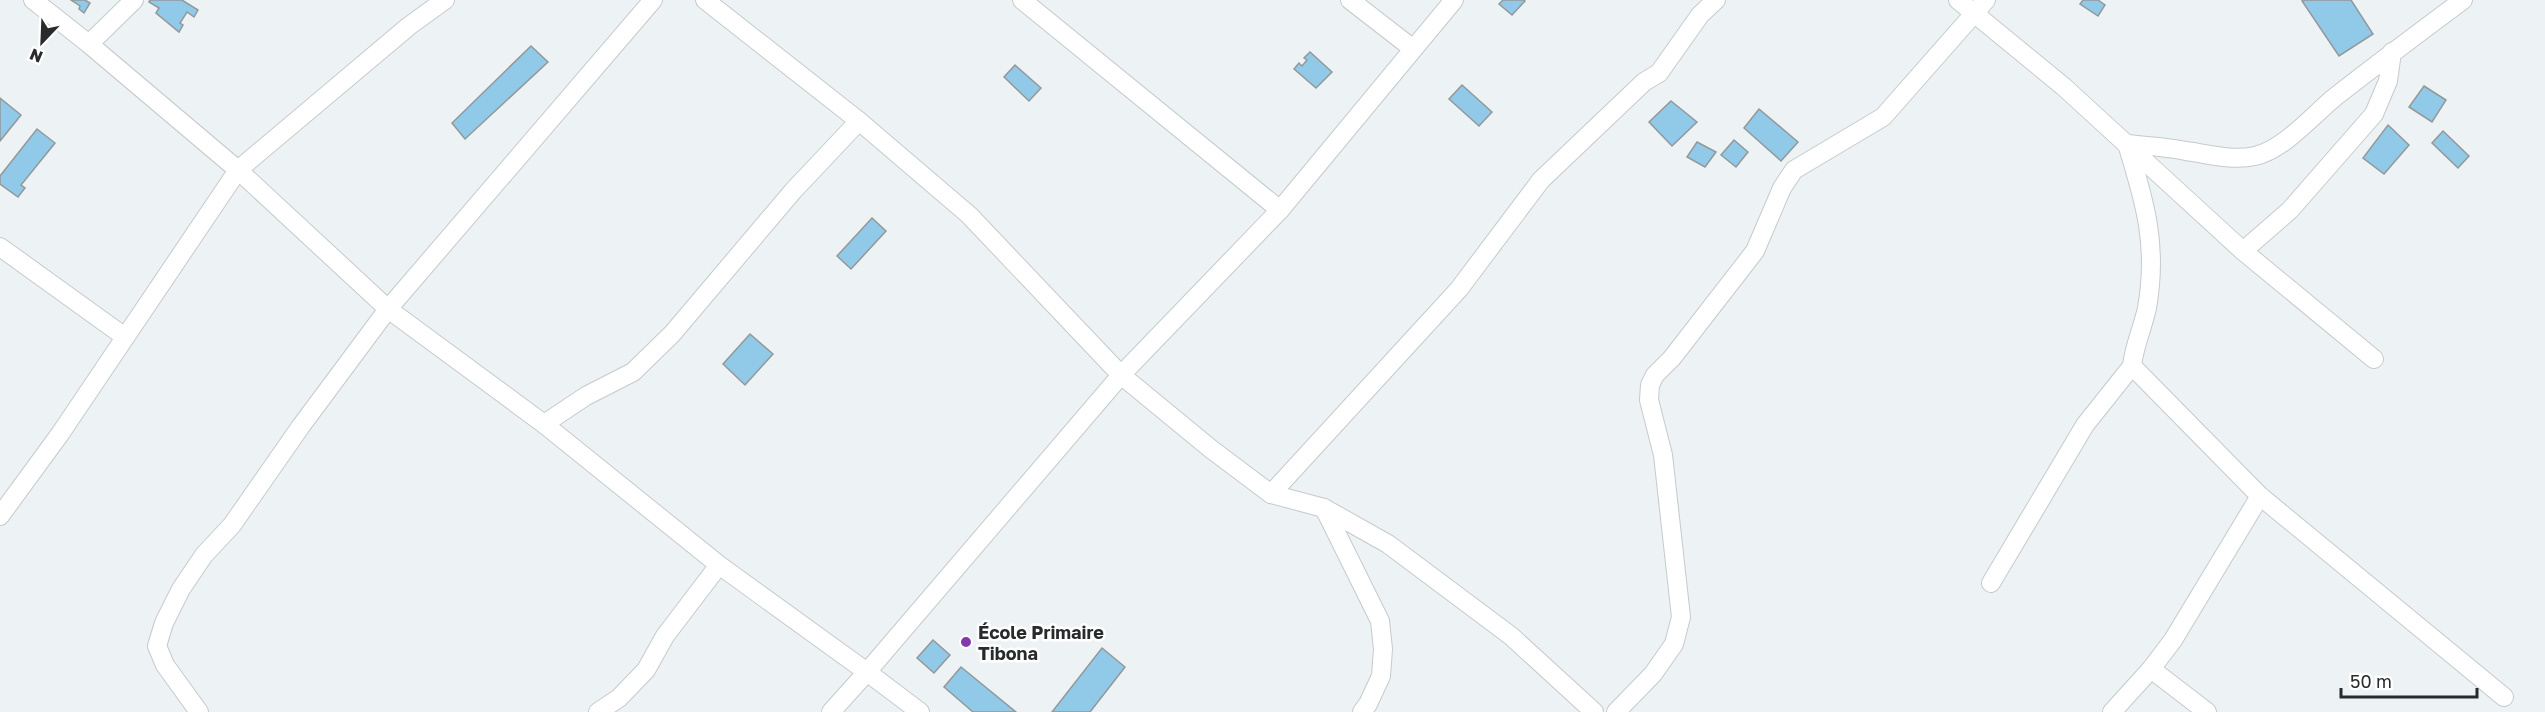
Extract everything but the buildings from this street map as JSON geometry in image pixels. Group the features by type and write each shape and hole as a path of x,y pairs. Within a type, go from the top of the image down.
{"street":[{"path":"33,0 89,44 238,170 387,309 544,424 719,565 920,712"},
{"path":"89,44 134,0"},
{"path":"0,516 60,434 238,170 409,26 445,0"},
{"path":"200,712 165,665 157,646 164,623 181,589 204,555 232,525 387,309 653,0"},
{"path":"705,0 859,121 969,215 1121,375 1271,494 1324,508 1388,544 1511,636 1594,712"},
{"path":"1022,0 1280,210"},
{"path":"1350,0 1412,48"},
{"path":"831,712 1121,375 1280,210 1454,0"},
{"path":"1271,494 1459,289 1541,180 1644,82 1659,73 1700,15 1716,0"},
{"path":"1958,0 1980,7 2243,251 2374,359"},
{"path":"2127,144 2216,157 2252,156 2269,152 2392,52 2463,0"},
{"path":"1616,712 1653,674 1674,644 1681,617 1664,455 1649,400 1650,385 1655,375 1672,358 1755,251 1782,188 1794,170 1883,117 1980,7"},
{"path":"2243,251 2290,210 2374,114 2388,81 2392,52"},
{"path":"544,424 586,396 633,372 672,334 793,191 859,121"},
{"path":"1991,584 2085,425 2132,366 2147,308 2153,249 2143,195 2127,144"},
{"path":"0,247 125,337"},
{"path":"2132,366 2260,496 2504,697"},
{"path":"2112,712 2151,669 2173,640 2260,496"},
{"path":"1324,508 1380,621 1383,649 1381,676 1362,712"},
{"path":"598,712 619,698 646,670 665,636 719,565"},
{"path":"2151,669 2207,712"}],"place":[{"name":"École Primaire Tibona","path":"966,642"}]}
